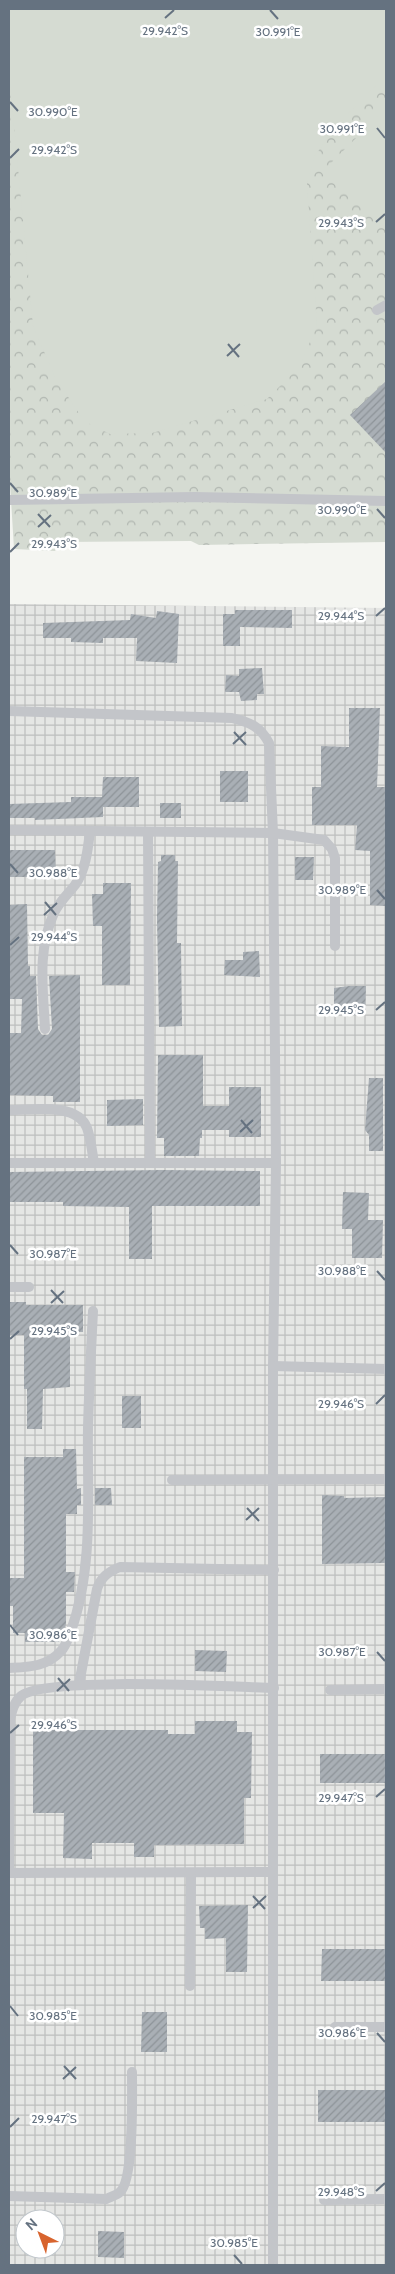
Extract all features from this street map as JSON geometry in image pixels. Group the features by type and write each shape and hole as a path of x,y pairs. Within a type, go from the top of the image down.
{"lane":[{"path":"9,500 194,497 386,502"},
{"path":"9,712 232,718 249,722 263,732 269,743 273,832 276,1163 273,1366 274,1833 272,1872 272,2265"},
{"path":"9,830 273,832 324,840 332,850 335,858 335,946"},
{"path":"45,1029 41,968 44,940 54,911 76,884 85,862 90,830"},
{"path":"148,832 150,1163"},
{"path":"9,1110 67,1110 79,1117 86,1127 94,1163"},
{"path":"9,1163 276,1163"},
{"path":"9,1287 29,1287"},
{"path":"9,1668 31,1667 44,1664 56,1656 63,1650 78,1611 86,1561 93,1310"},
{"path":"273,1366 386,1369"},
{"path":"172,1480 386,1478"},
{"path":"79,1684 97,1589 100,1581 112,1570 120,1567 274,1570"},
{"path":"9,1868 10,1719 13,1706 22,1695 36,1689 79,1684 274,1688"},
{"path":"330,1690 386,1689"},
{"path":"9,1874 272,1872"},
{"path":"190,1873 190,1986"},
{"path":"335,2027 386,2027"},
{"path":"9,2196 106,2198 120,2193 127,2180 129,2165 132,2072"},
{"path":"324,2200 386,2199"}],"shaded area":[{"path":"9,604 386,608 386,2265 9,2265"}],"green space":[{"path":"9,9 386,9 386,542 199,545 191,541 61,542 55,551 14,549 9,467"},
{"path":"9,9 386,9 386,75 338,124 314,157 307,184 317,325 300,366 267,399 152,433 110,434 84,421 55,377 33,326 9,73"},
{"path":"386,108 386,225 328,166"}],"building":[{"path":"386,381 386,453 350,415"},
{"path":"235,610 292,610 292,628 240,627 240,646 223,646 223,614 235,614"},
{"path":"157,611 179,614 177,663 136,661 137,638 103,638 103,643 71,642 71,638 43,638 43,623 130,620 131,614 156,618"},
{"path":"262,668 264,694 257,694 257,700 241,701 239,692 225,692 226,675 239,676 239,669"},
{"path":"349,708 380,708 377,787 386,787 385,906 370,905 370,851 355,850 357,825 312,825 312,787 321,787 321,746 349,747"},
{"path":"220,771 248,771 248,802 220,802"},
{"path":"103,777 139,777 139,807 103,807 103,817 35,820 35,818 10,818 9,804 71,802 71,797 102,797"},
{"path":"160,803 181,803 181,818 160,818"},
{"path":"9,850 55,850 56,877 9,877"},
{"path":"161,855 175,855 175,861 178,861 177,943 181,943 182,1026 159,1027 157,918 158,862 161,861"},
{"path":"295,857 314,857 313,880 295,880"},
{"path":"103,883 131,883 130,985 102,985 102,926 93,926 92,894 103,894"},
{"path":"27,904 28,966 30,966 30,976 36,976 38,1029 42,1035 48,1035 52,1029 49,976 80,975 80,1102 53,1102 53,1096 9,1095 9,1033 21,1033 22,999 9,999 9,905"},
{"path":"259,951 260,977 224,975 225,960 243,960 243,952"},
{"path":"366,986 365,1015 334,1015 334,988"},
{"path":"158,1055 203,1055 203,1106 229,1106 229,1087 261,1087 261,1137 229,1137 229,1130 202,1130 199,1156 164,1156 164,1138 157,1138"},
{"path":"369,1078 383,1078 383,1151 369,1151 369,1135 365,1130"},
{"path":"143,1099 143,1125 107,1126 107,1100"},
{"path":"260,1171 260,1206 152,1206 152,1259 129,1259 129,1207 63,1206 63,1202 9,1202 9,1172"},
{"path":"343,1192 369,1193 368,1220 383,1220 382,1258 352,1258 352,1229 342,1229"},
{"path":"9,1302 26,1302 26,1305 83,1305 83,1332 70,1332 70,1387 43,1389 42,1429 27,1429 27,1389 24,1389 24,1335 9,1335"},
{"path":"122,1396 141,1396 141,1428 122,1428"},
{"path":"63,1449 76,1449 77,1489 81,1488 81,1505 77,1505 77,1514 66,1514 66,1572 75,1572 74,1592 66,1592 66,1624 62,1635 60,1635 59,1642 25,1642 25,1633 13,1633 13,1606 9,1606 9,1578 24,1578 24,1457 63,1457"},
{"path":"95,1488 111,1488 112,1505 95,1505"},
{"path":"322,1495 344,1496 344,1498 386,1497 386,1563 322,1564"},
{"path":"195,1650 227,1651 226,1672 195,1671"},
{"path":"195,1721 237,1721 237,1732 252,1732 251,1798 244,1798 244,1844 154,1845 154,1857 134,1857 134,1843 92,1843 92,1859 63,1858 64,1813 33,1813 33,1730 168,1730 168,1734 195,1734"},
{"path":"320,1754 386,1754 386,1783 320,1783"},
{"path":"248,1905 247,1972 226,1972 226,1938 205,1939 205,1928 200,1928 199,1906"},
{"path":"322,1949 386,1949 386,1981 321,1981"},
{"path":"142,2012 167,2012 167,2052 141,2052"},
{"path":"318,2090 386,2090 386,2122 318,2122"},
{"path":"98,2231 124,2232 124,2258 98,2257"}]}
